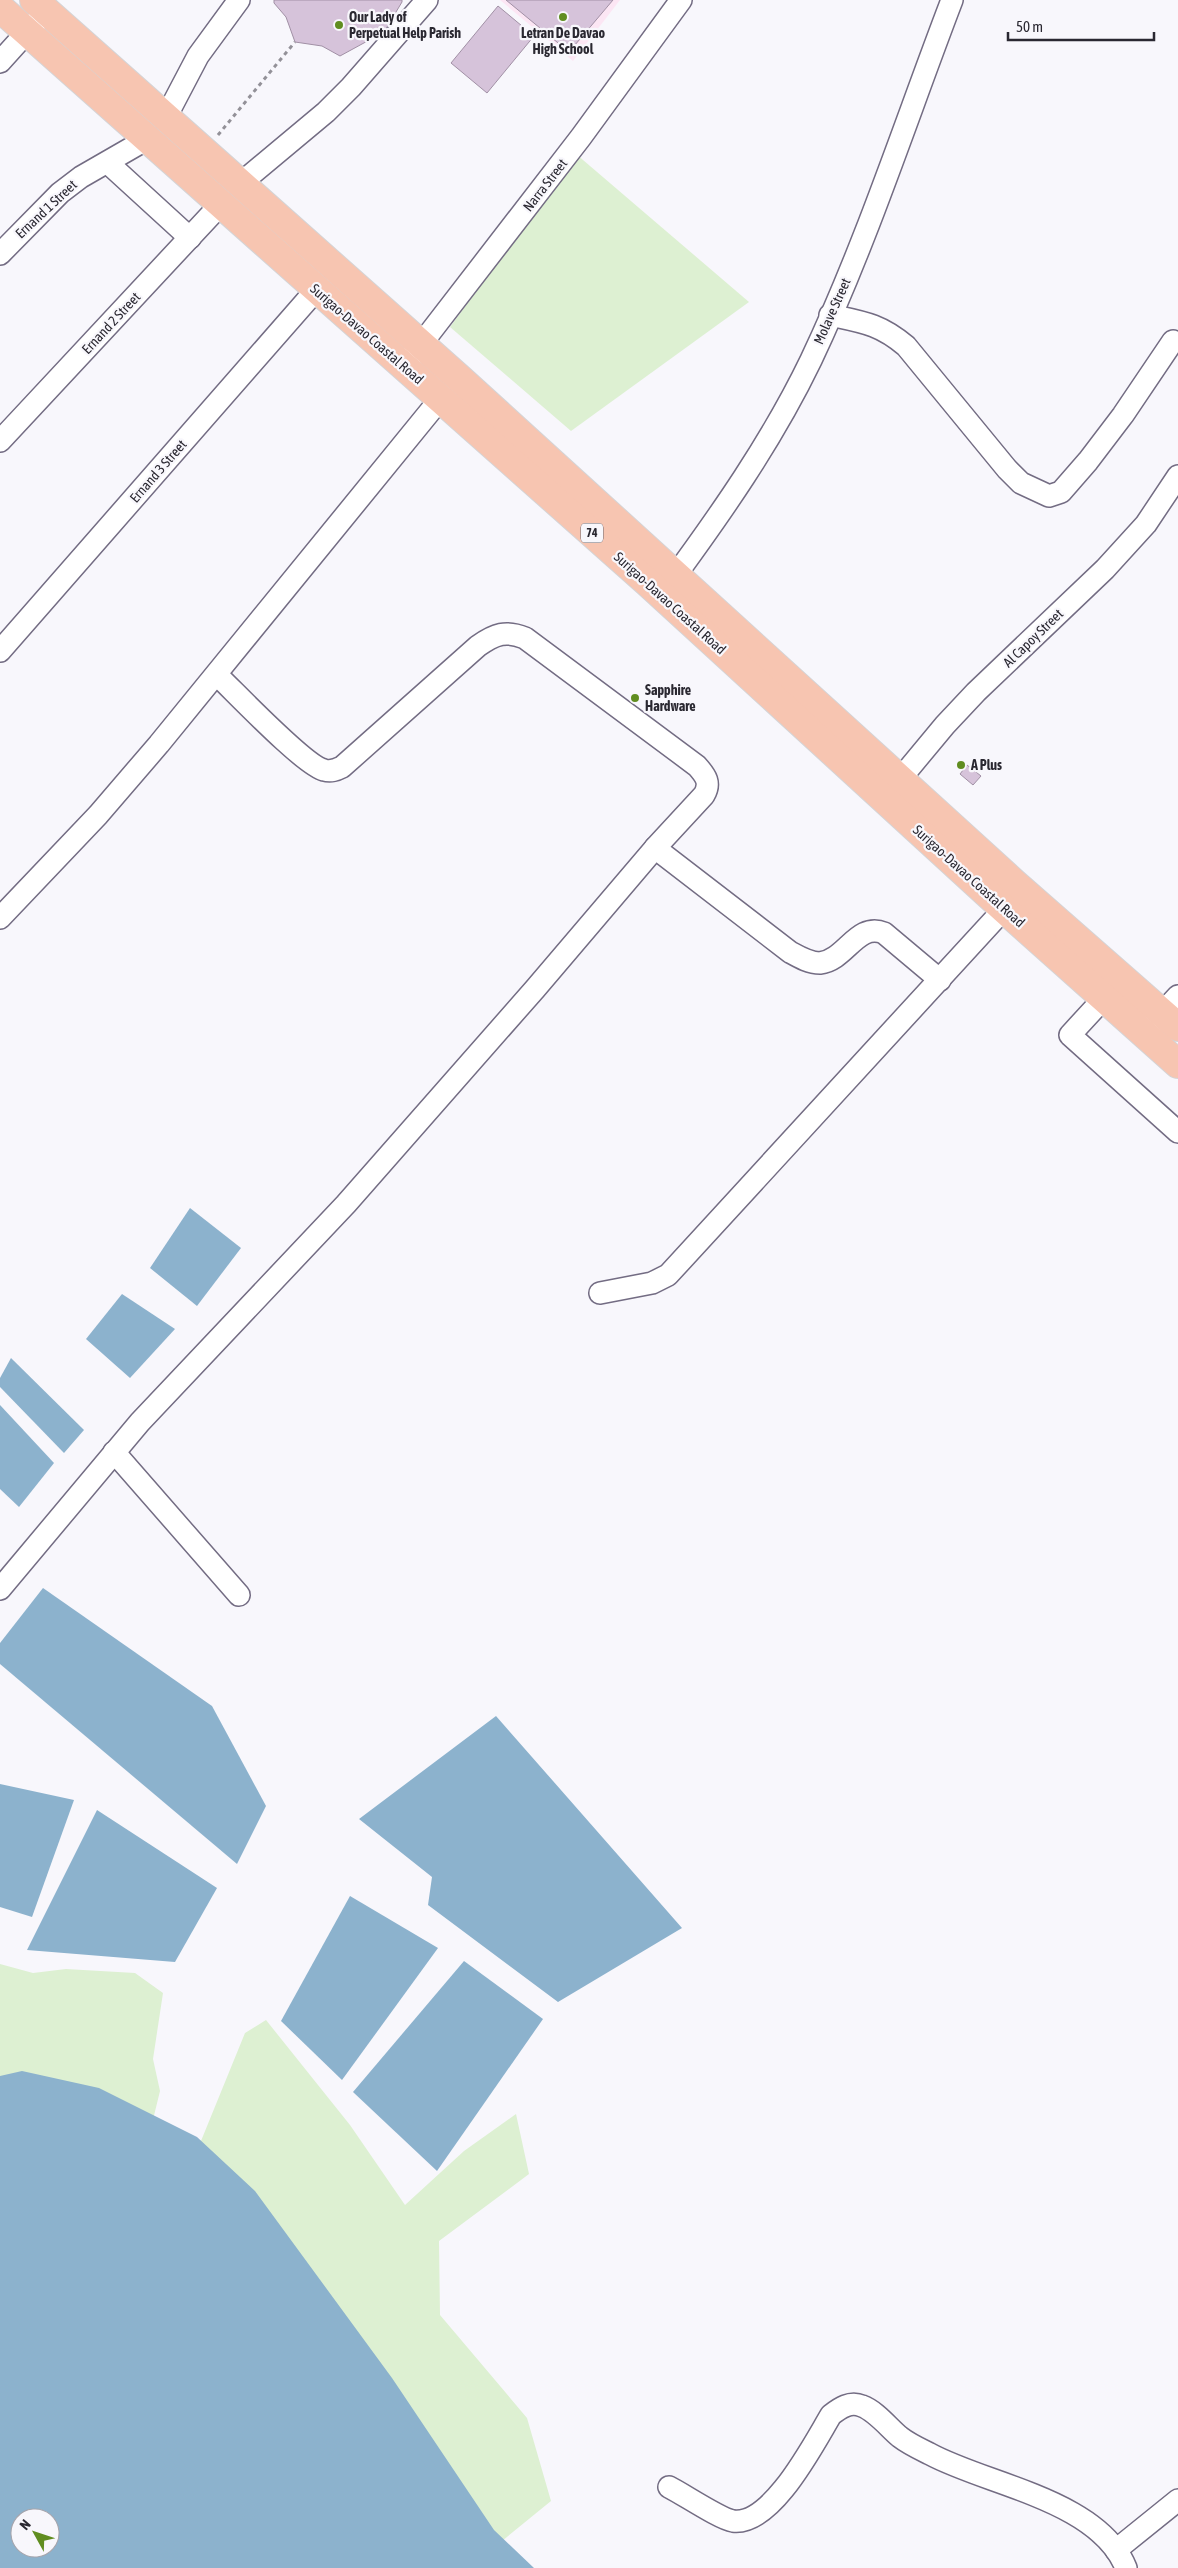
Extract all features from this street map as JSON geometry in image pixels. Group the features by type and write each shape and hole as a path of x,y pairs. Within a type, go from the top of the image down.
{"highway":[{"name":"Surigao-Davao Coastal Road","path":"40,5 421,346 668,585 892,789 1173,1012"},
{"name":"Surigao-Davao Coastal Road","path":"14,14 147,138 316,290 441,398 668,585"},
{"path":"147,138 166,117"},
{"path":"221,204 240,183"},
{"name":"Surigao-Davao Coastal Road","path":"892,789 1004,909 1178,1064"}],"street":[{"path":"166,117 198,56 239,0"},
{"path":"240,183 326,112 352,87 427,0"},
{"name":"Narra Street","path":"405,366 634,67 681,0"},
{"name":"Molave Street","path":"668,585 728,503 786,407 852,265 952,0"},
{"path":"0,62 14,14 40,5"},
{"name":"Ernand 1 Street","path":"0,254 60,192 81,177 108,163 147,138"},
{"path":"108,163 190,238"},
{"name":"Ernand 2 Street","path":"0,441 221,204"},
{"name":"Ernand 3 Street","path":"0,651 316,290"},
{"path":"830,315 878,326 893,335 906,346 1007,469 1021,483 1049,496 1061,492 1088,461 1123,415 1173,341"},
{"path":"0,918 98,815 217,674 441,398"},
{"name":"Al Capoy Street","path":"892,789 976,692 1105,569 1146,524 1178,476"},
{"path":"0,1589 114,1452 352,1196 535,989 655,848 704,795 707,779 697,766 526,638 514,633 502,633 490,638 454,666 342,767 332,771 322,770 301,755 217,674"},
{"path":"655,848 790,952 806,960 820,963 839,955 867,930 876,929 884,933 940,980"},
{"path":"600,1293 652,1283 668,1275 833,1093 1004,909"},
{"path":"1104,998 1070,1035 1178,1132"},
{"path":"1143,1033 1173,1012"},
{"path":"114,1452 239,1594"},
{"path":"669,2487 732,2521 745,2521 756,2515 781,2492 831,2415 841,2407 851,2404 862,2406 902,2438 932,2455 1040,2497 1072,2514 1095,2528 1121,2559 1178,2500"}],"path":[{"path":"205,151 295,42"}],"shaded area":[{"name":"Letran De Davao High School","path":"500,0 620,0 573,61"}],"green space":[{"path":"576,154 749,302 571,431 450,327"},
{"path":"0,1964 33,1973 66,1969 135,1973 163,1993 153,2059 160,2091 136,2189 0,2281"},
{"path":"266,2020 350,2125 405,2205 464,2151 516,2114 529,2174 439,2241 440,2315 527,2418 551,2501 491,2550 192,2163 245,2033"}],"water":[{"path":"190,1208 241,1248 197,1306 150,1268"},
{"path":"122,1294 175,1329 130,1378 86,1339"},
{"path":"11,1358 84,1430 64,1453 0,1387 0,1378"},
{"path":"0,1405 54,1463 19,1507 0,1489"},
{"path":"43,1588 212,1706 266,1806 237,1864 0,1664 0,1643"},
{"path":"496,1716 682,1928 558,2002 428,1905 432,1877 359,1819"},
{"path":"0,1784 74,1800 32,1917 0,1907"},
{"path":"97,1810 217,1888 175,1962 27,1950"},
{"path":"350,1896 438,1948 342,2080 281,2021"},
{"path":"464,1961 543,2019 437,2171 353,2092"},
{"path":"22,2071 99,2088 197,2137 255,2191 392,2378 494,2530 534,2568 0,2568 0,2076"}],"building":[{"name":"Our Lady of Perpetual Help Parish","path":"274,0 402,0 402,2 384,32 340,56 322,46 295,42 286,17 274,3"},
{"name":"Letran De Davao High School","path":"506,0 613,0 569,52"},
{"path":"498,6 534,36 487,93 451,63"},
{"path":"967,765 981,776 973,785 960,774"}],"place":[{"name":"Letran De Davao High School","path":"563,17"},
{"name":"Our Lady of Perpetual Help Parish","path":"339,25"},
{"name":"Sapphire Hardware","path":"635,698"},
{"name":"A Plus","path":"961,765"}]}
